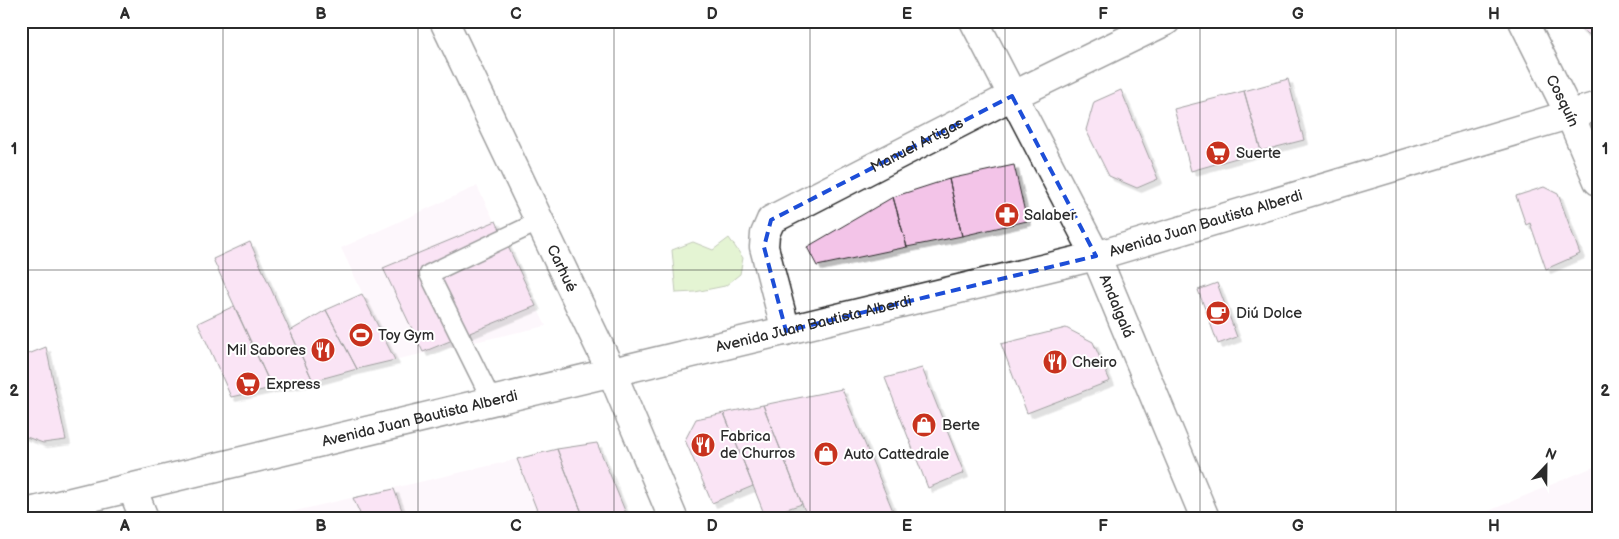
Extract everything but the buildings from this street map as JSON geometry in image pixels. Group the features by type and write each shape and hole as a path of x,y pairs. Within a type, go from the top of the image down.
{"street":[{"name":"Carhué","path":"444,21 612,373 673,518"},
{"name":"Andalgalá","path":"974,21 1096,256 1205,518"},
{"name":"Manuel Artigas","path":"786,331 764,248 765,234 771,220 1012,96 1166,21"},
{"name":"Cosquín","path":"1524,21 1570,115 1598,181"},
{"name":"Avenida Juan Bautista Alberdi","path":"21,514 1096,256 1598,106"},
{"path":"132,488 144,518"}],"lane":[{"path":"492,401 429,274 540,221"}],"highlighted area":[{"path":"1012,96 1096,256 786,331 764,247 771,220"}],"shaded area":[{"path":"477,186 546,326 394,360 341,248"},
{"path":"597,443 628,518 265,518 583,444"},
{"path":"1598,465 1598,518 1472,518"}],"green space":[{"path":"729,238 743,258 740,274 725,286 695,292 676,293 672,250 693,242 713,250"}],"place":[{"name":"Suerte","path":"1218,153"},
{"name":"Salaber","path":"1007,215"},
{"name":"Diú Dolce","path":"1218,313"},
{"name":"Toy Gym","path":"361,335"},
{"name":"Mil Sabores","path":"323,350"},
{"name":"Cheiro","path":"1055,362"},
{"name":"Express","path":"248,384"},
{"name":"Berte","path":"924,425"},
{"name":"Fabrica de Churros","path":"703,445"},
{"name":"Auto Cattedrale","path":"826,454"}]}
